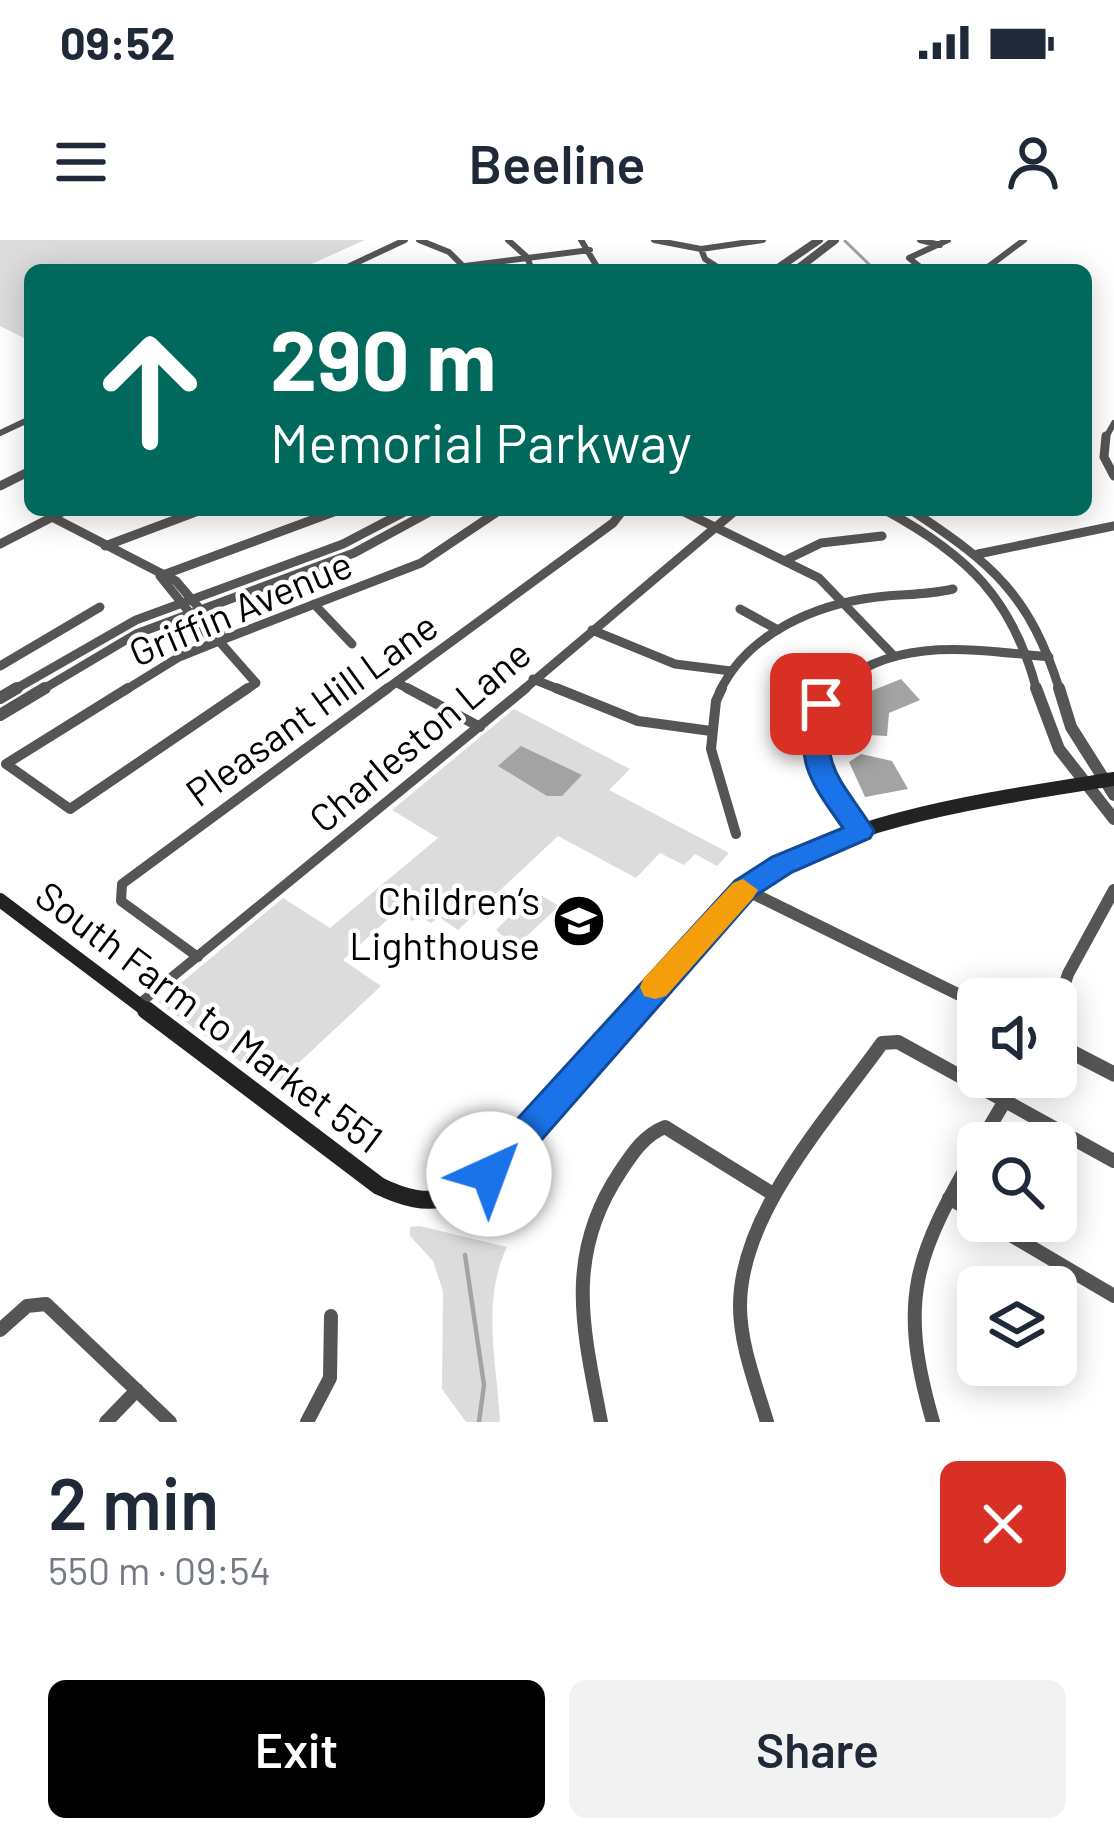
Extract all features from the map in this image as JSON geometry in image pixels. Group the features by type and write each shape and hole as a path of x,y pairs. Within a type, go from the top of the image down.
{"main road":[{"path":"745,889 782,864 860,831 1109,780"},
{"name":"South Farm to Market 551","path":"0,900 380,1186 405,1199 448,1201 470,1190 517,1146 745,889"}],"street":[{"path":"354,264 405,240"},
{"path":"418,240 446,250 461,264"},
{"path":"508,240 530,264"},
{"path":"580,240 596,264"},
{"path":"654,240 701,249 764,240"},
{"path":"784,264 819,240"},
{"path":"804,264 835,240"},
{"path":"920,240 944,243"},
{"path":"991,264 1021,240"},
{"path":"916,264 909,258 944,243"},
{"path":"701,249 713,264"},
{"path":"483,264 590,250"},
{"path":"1114,423 1103,438 1114,476"},
{"path":"105,546 185,516"},
{"path":"160,576 323,516"},
{"path":"0,715 191,606 343,544 397,516"},
{"path":"0,698 113,632 364,549 422,516"},
{"name":"Griffin Avenue","path":"219,640 256,683 70,808 5,764 156,669 219,640 421,563 491,516"},
{"name":"Pleasant Hill Lane","path":"198,956 121,901 122,884 618,516"},
{"path":"694,516 819,578 894,656"},
{"name":"Charleston Lane","path":"139,1004 480,727 728,516"},
{"path":"897,516 961,558 1006,608 1027,655 1052,736 1084,785 1114,819"},
{"path":"919,516 978,554 1017,596 1049,657 1071,728 1109,780 1114,795"},
{"path":"0,544 52,517 160,576 221,634 219,640"},
{"path":"961,558 1114,524"},
{"path":"0,531 12,538"},
{"path":"786,560 821,543 882,536"},
{"path":"736,834 738,819 717,781 711,731 716,701 746,653 778,629 845,604 953,590"},
{"path":"314,604 352,644"},
{"path":"0,666 100,607"},
{"path":"740,609 778,629"},
{"path":"592,630 675,664 731,671"},
{"path":"860,831 834,795 816,758 816,718 831,690 871,664 894,656 948,650 1049,657"},
{"path":"533,680 621,719 711,731"},
{"path":"397,683 480,727"},
{"path":"745,889 957,994"},
{"path":"1067,978 1114,890"},
{"path":"767,1422 746,1348 740,1306 745,1267 773,1194 882,1043 898,1042 1114,1161"},
{"path":"1077,1055 1114,1074"},
{"path":"993,1122 1007,1098"},
{"path":"602,1422 581,1314 580,1283 583,1248 594,1213 613,1181 652,1131 665,1127 773,1194"},
{"path":"933,1422 915,1367 909,1314 915,1267 957,1184"},
{"path":"949,1198 957,1203"},
{"path":"1023,1242 1114,1296"},
{"path":"0,1330 34,1304 51,1307 170,1422"},
{"path":"307,1422 330,1378 331,1316"},
{"path":"106,1422 137,1390"}],"shaded area":[{"path":"0,240 365,240 311,264 24,264 24,338 0,326"},
{"path":"901,679 920,700 889,713 887,736 848,734 856,697"},
{"path":"514,709 630,769 609,790 729,853 717,866 695,854 684,865 660,853 636,878 558,836 458,930 439,917 431,923 419,916 413,921 397,911 343,960 381,986 274,1086 158,1002 283,898 330,928 438,838 392,810"},
{"path":"521,746 582,775 562,796 547,796 498,766"},
{"path":"861,754 892,761 908,789 865,797 849,762"},
{"path":"534,891 559,906 515,947 496,930"},
{"path":"410,1227 507,1247 493,1311 500,1422 466,1422 442,1389 443,1291 433,1261 410,1236"}],"waterway":[{"path":"845,241 869,264"},
{"path":"465,1255 484,1385 479,1422"}],"slow traffic":[{"path":"655,987 743,890"}],"place":[{"name":"Children’s Lighthouse","path":"579,921"}],"route":[{"path":"489,1174 745,889 782,864 860,831 834,795 816,758 812,741 821,704"}]}
